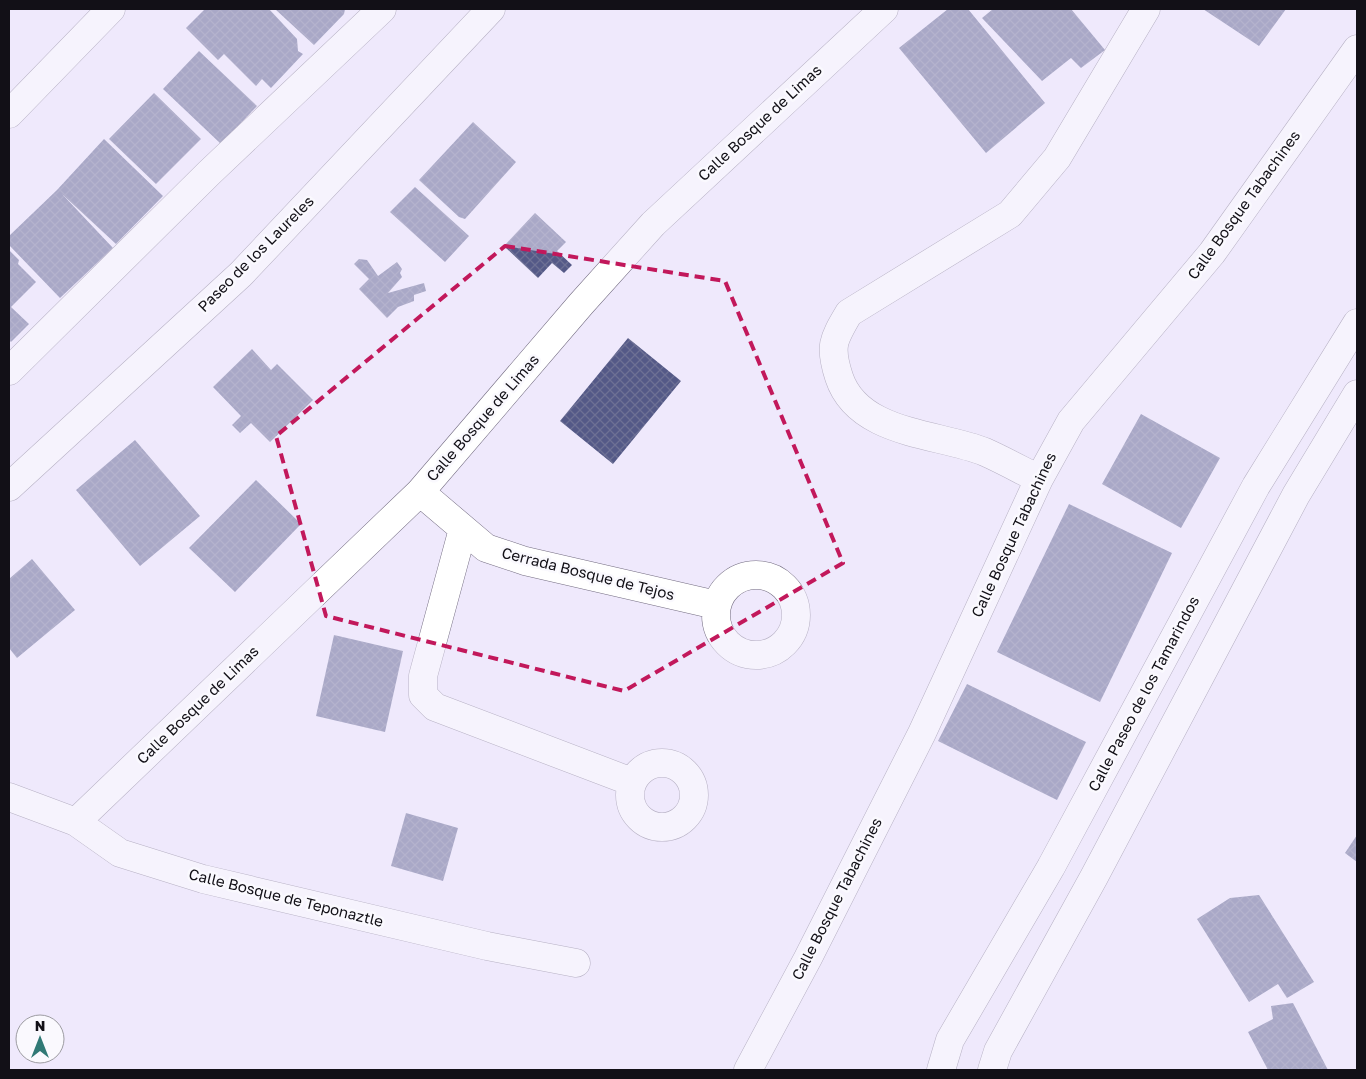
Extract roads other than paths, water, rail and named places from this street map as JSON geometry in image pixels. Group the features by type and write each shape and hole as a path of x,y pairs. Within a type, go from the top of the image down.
{"street":[{"path":"9,114 111,9"},
{"path":"9,370 209,173 382,9"},
{"name":"Paseo de los Laureles","path":"9,487 241,274 491,9"},
{"path":"1039,479 984,451 894,428 856,405 840,381 832,355 835,340 849,313 1010,214 1058,158 1146,9"},
{"name":"Calle Bosque de Limas","path":"76,822 420,492 581,304 653,224 875,12"},
{"name":"Calle Bosque Tabachines","path":"748,1070 808,958 922,733 1039,479 1071,421 1212,253 1357,49"},
{"name":"Calle Paseo de los Tamarindos","path":"941,1070 950,1040 1051,867 1256,486 1357,323"},
{"path":"992,1070 998,1051 1098,868 1296,494 1357,394"},
{"name":"Cerrada Bosque de Tejos","path":"420,492 486,548 525,561 716,605"},
{"path":"463,528 423,676 423,695 436,707 632,782"},
{"name":"Calle Bosque de Teponaztle","path":"9,797 76,822 120,854 203,879 487,946 576,963"}]}
